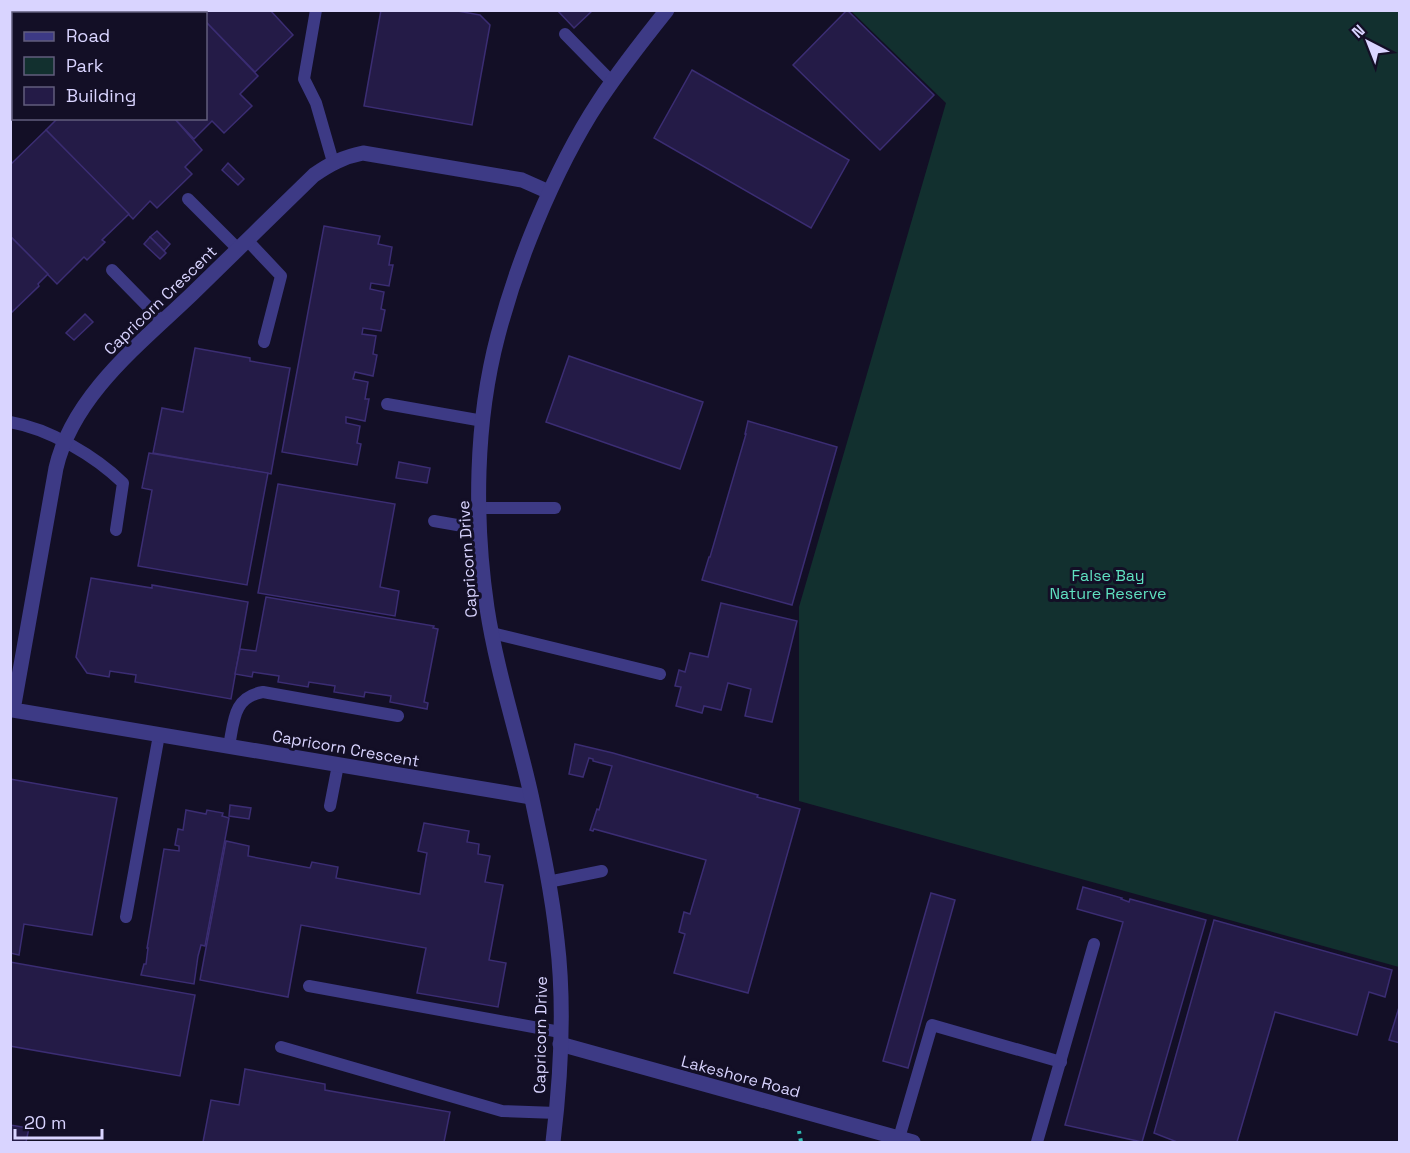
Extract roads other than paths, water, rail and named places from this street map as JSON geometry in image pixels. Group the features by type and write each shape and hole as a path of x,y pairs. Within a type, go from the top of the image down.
{"street":[{"name":"Capricorn Drive","path":"553,1143 557,1113 560,1038 560,976 557,942 531,797 510,718 484,583 479,508 483,421 497,337 525,251 549,192 576,138 612,82 667,10"},
{"name":"Capricorn Crescent","path":"531,797 12,710 56,468 64,441 75,418 105,379 314,175 346,156 363,153 522,180 549,192"},
{"name":"Lakeshore Road","path":"560,1038 906,1141"}],"lane":[{"path":"316,10 304,79 316,103 333,162"},
{"path":"565,34 612,82"},
{"path":"188,199 281,276 264,342"},
{"path":"112,270 163,322"},
{"path":"387,404 483,421"},
{"path":"10,422 28,425 64,441 104,464 123,483 116,530"},
{"path":"479,508 555,508"},
{"path":"434,521 480,529"},
{"path":"492,633 660,674"},
{"path":"229,746 239,705 246,698 263,692 398,716"},
{"path":"126,917 159,735"},
{"path":"330,806 338,765"},
{"path":"548,882 602,871"},
{"path":"1038,1143 1094,944"},
{"path":"309,986 560,1038"},
{"path":"906,1141 932,1025 1060,1062"},
{"path":"281,1047 502,1111 557,1113"}],"park label":[{"name":"False Bay Nature Reserve","path":"1108,584"}]}
